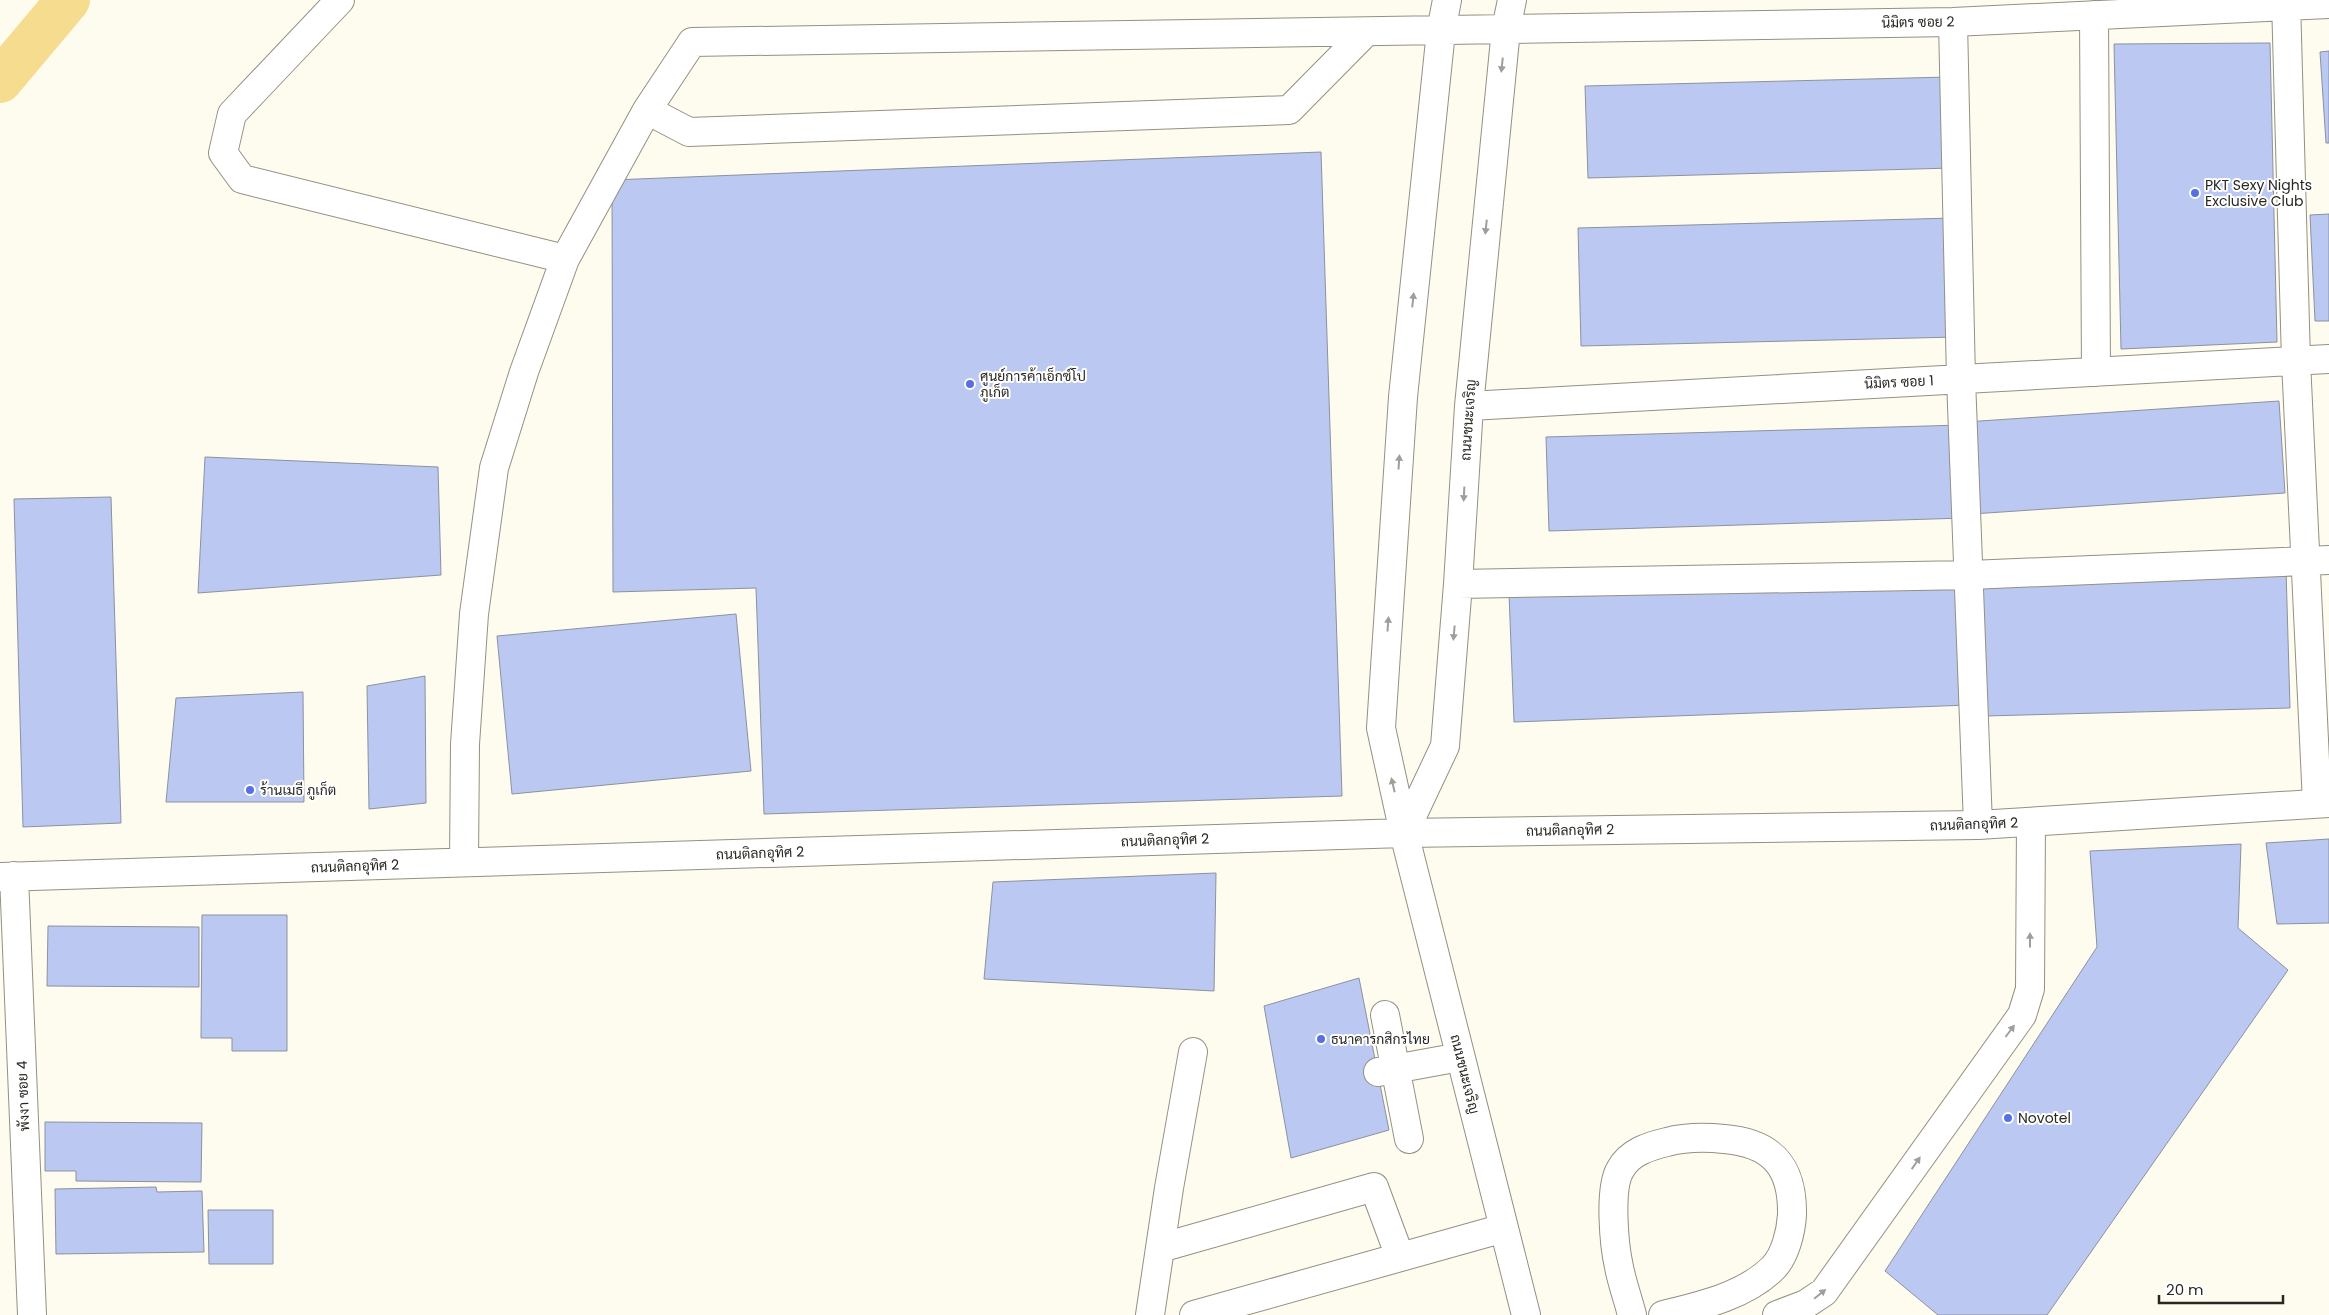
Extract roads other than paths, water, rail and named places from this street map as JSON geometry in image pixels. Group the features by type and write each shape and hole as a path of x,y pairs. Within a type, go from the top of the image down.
{"street":[{"path":"340,0 232,114 223,153 242,179 565,259"},
{"name":"ถนนชนะเจริญ","path":"1447,0 1441,31 1403,397 1380,728 1404,833 1526,1315"},
{"name":"ถนนชนะเจริญ","path":"1404,833 1445,746 1458,584 1469,406 1506,29 1512,0"},
{"path":"2286,2 2296,361 2317,560 2323,803"},
{"name":"นิมิตร ซอย 2","path":"648,110 692,42 1953,22 2286,2 2329,4"},
{"path":"2094,15 2096,372"},
{"path":"1953,22 1962,379 1978,825"},
{"path":"464,862 465,744 474,614 494,468 524,372 565,259 648,110 688,132 1289,110 1366,32"},
{"name":"นิมิตร ซอย 1","path":"1469,406 2329,359"},
{"path":"1458,584 1970,575 2317,560"},
{"name":"ถนนติลกอุทิศ 2","path":"7,877 1404,833 1978,825 2323,803"},
{"path":"1777,1315 1806,1304 1824,1292 2022,1015 2030,989 2031,822"},
{"name":"พังงา ซอย 4","path":"7,877 32,1315"},
{"path":"1385,1015 1386,1071 1409,1139"},
{"path":"1150,1315 1193,1052"},
{"path":"1386,1071 1460,1057"},
{"path":"1632,1315 1619,1268 1616,1242 1615,1184 1620,1169 1634,1154 1653,1146 1682,1138 1710,1137 1746,1141 1763,1148 1781,1165 1788,1181 1792,1204 1791,1224 1780,1260 1773,1269 1752,1285 1694,1307 1663,1315"},
{"path":"1160,1248 1374,1187 1400,1257"},
{"path":"1194,1315 1504,1228"}],"waterway":[{"path":"0,81 68,0"}],"place":[{"name":"PKT Sexy Nights Exclusive Club","path":"2195,193"},
{"name":"ศูนย์การค้าเอ็กซ์โป ภูเก็ต","path":"970,384"},
{"name":"ร้านเมธี ภูเก็ต","path":"250,790"},
{"name":"ธนาคารกสิกรไทย","path":"1321,1039"},
{"name":"Novotel","path":"2008,1118"}]}
